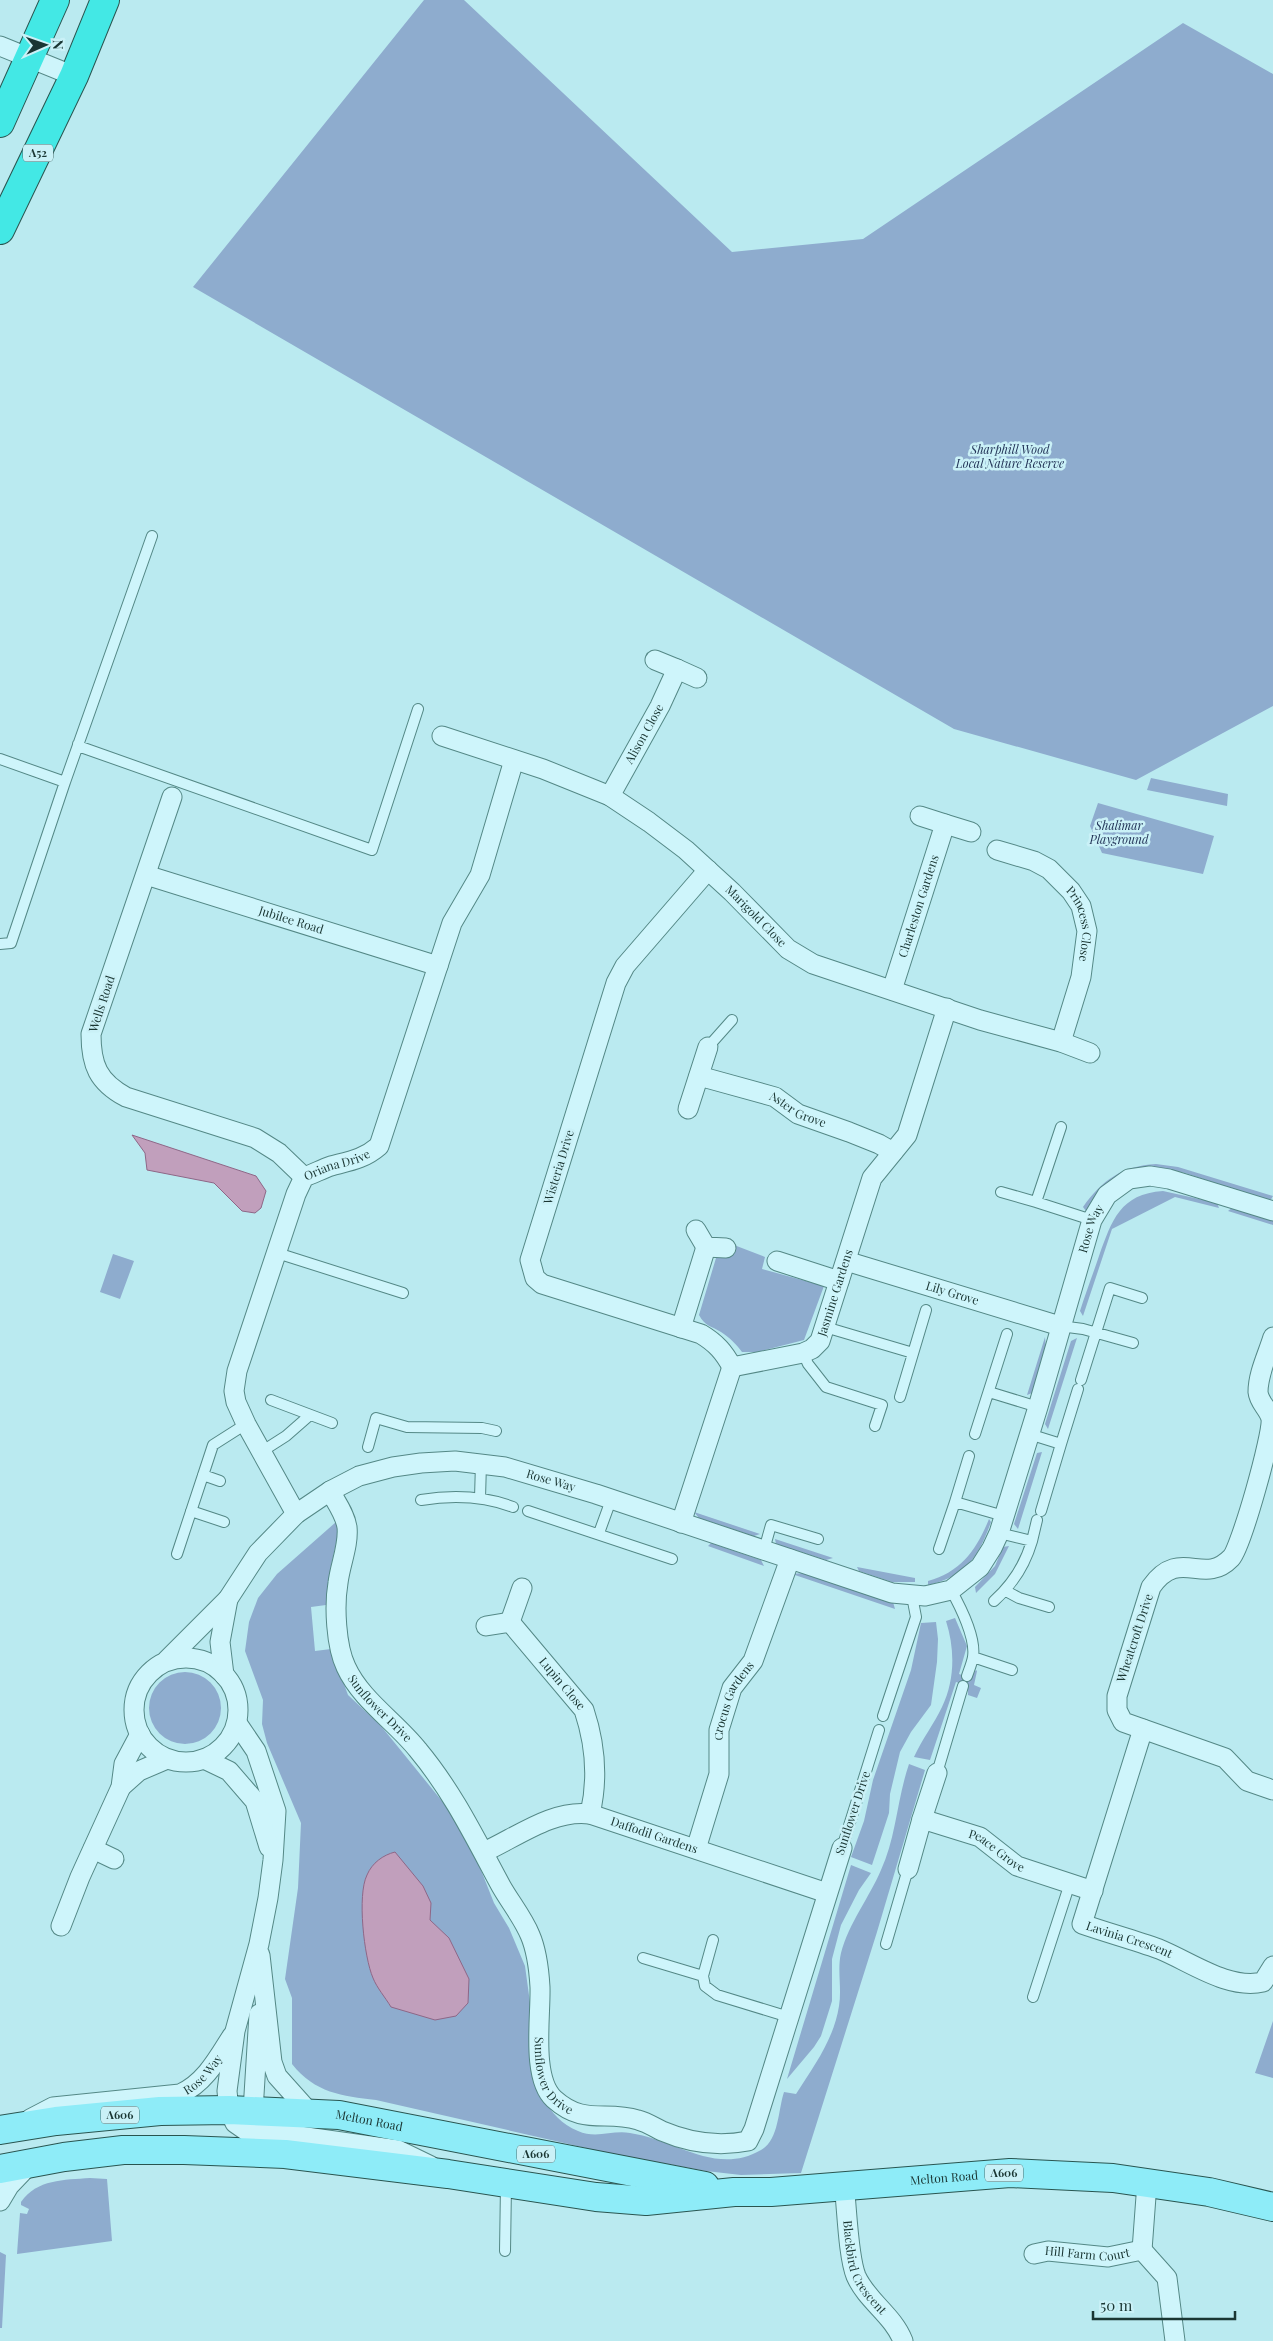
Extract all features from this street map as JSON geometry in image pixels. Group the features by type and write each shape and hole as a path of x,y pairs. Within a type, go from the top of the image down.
{"highway":[{"path":"0,123 55,0"},
{"name":"A52","path":"0,230 74,76 105,0"}],"main road":[{"name":"Melton Road","path":"6,2129 56,2121 160,2111 242,2126 285,2154 448,2174 596,2197 646,2201 734,2192 771,2192 844,2184 1010,2172 1083,2175 1147,2183 1209,2192 1273,2207"},
{"name":"Melton Road","path":"0,2169 64,2157 123,2150 311,2114 339,2115 410,2128 734,2192"}],"street":[{"path":"0,46 74,76"},
{"path":"655,660 698,678"},
{"name":"Alison Close","path":"610,796 660,706 677,669"},
{"name":"Marigold Close","path":"442,736 514,760 610,796 649,822 708,870 788,948 813,964 947,1008 1062,1042 1090,1053"},
{"name":"Oriana Drive","path":"296,1514 246,1424 236,1402 234,1391 237,1371 304,1177 330,1167 354,1162 368,1156 379,1146 452,923 480,875 514,760"},
{"name":"Wells Road","path":"172,798 92,1034 91,1055 98,1072 110,1088 126,1097 255,1138 279,1154 304,1177"},
{"path":"920,816 971,832"},
{"name":"Charleston Gardens","path":"892,990 945,824"},
{"name":"Princess Close","path":"997,850 1034,861 1048,869 1071,891 1081,906 1087,931 1081,977 1062,1042"},
{"name":"Wisteria Drive","path":"708,870 625,966 616,984 530,1260 535,1278 542,1284 701,1334 713,1341 724,1351 732,1367"},
{"name":"Jubilee Road","path":"146,874 438,966"},
{"name":"Jasmine Gardens","path":"732,1367 803,1353 812,1349 820,1341 872,1178 907,1135 947,1008"},
{"path":"688,1109 708,1047"},
{"name":"Aster Grove","path":"699,1076 775,1097 787,1104 798,1114 849,1132 893,1152"},
{"name":"Rose Way","path":"166,1660 228,1599 258,1553 296,1514 330,1491 359,1476 393,1467 455,1461 505,1467 892,1593 925,1596 951,1590 980,1567 1002,1524 1092,1220 1099,1205 1117,1186 1129,1180 1150,1176 1170,1179 1273,1211"},
{"path":"681,1328 706,1247 696,1230"},
{"path":"706,1247 726,1248"},
{"name":"Lily Grove","path":"846,1260 1060,1326"},
{"path":"777,1261 839,1281"},
{"name":"Wheatcroft Drive","path":"1143,1729 1123,1722 1117,1710 1117,1696 1151,1587 1159,1576 1168,1569 1184,1567 1205,1570 1220,1566 1232,1557 1268,1451 1272,1418 1260,1402 1258,1393 1259,1380 1273,1337"},
{"path":"681,1523 732,1367"},
{"name":"Sunflower Drive","path":"330,1491 346,1524 347,1536 336,1600 338,1636 345,1666 359,1688 426,1759 456,1802 501,1886 530,1934 536,1957 540,1986 540,2059 543,2079 552,2097 572,2112 595,2117 621,2116 638,2120 683,2139 704,2144 722,2145 748,2141 754,2130 842,1848"},
{"name":"Crocus Gardens","path":"696,1849 719,1774 719,1730 732,1688 753,1661 790,1559"},
{"path":"486,1626 510,1622 522,1588"},
{"name":"Rose Way","path":"224,1674 220,1642 228,1599"},
{"name":"Lupin Close","path":"510,1622 584,1710 590,1727 596,1785 590,1814"},
{"path":"185,1657 203,1660 224,1674 233,1687 238,1705 237,1723 229,1740 219,1750 204,1760 186,1762 158,1755 140,1734 133,1707 137,1689 147,1674 166,1660 185,1657"},
{"name":"Rose Way","path":"237,1723 256,1752 276,1811 273,1860 259,1944 236,2031 228,2091 242,2126"},
{"path":"1143,1729 1225,1758 1247,1781 1273,1790"},
{"name":"Lavinia Crescent","path":"1143,1729 1082,1924 1158,1949 1249,1985 1263,1982 1273,1966"},
{"path":"61,1926 121,1787 124,1764 140,1734"},
{"path":"121,1787 139,1771 168,1759"},
{"name":"Rose Way","path":"204,1760 229,1771 255,1802 273,1860"},
{"path":"908,1869 937,1773"},
{"name":"Daffodil Gardens","path":"484,1852 559,1816 577,1812 590,1814 827,1893"},
{"name":"Peace Grove","path":"922,1819 980,1837 1017,1866 1093,1891"},
{"path":"93,1849 114,1859"},
{"name":"Rose Way","path":"259,1944 272,2062 277,2076 311,2114"},
{"name":"Rose Way","path":"242,2126 263,1975"},
{"name":"Rose Way","path":"6,2129 53,2107 185,2091 200,2081 236,2031"},
{"path":"0,2201 9,2186 30,2164"},
{"name":"Hill Farm Court","path":"1147,2183 1142,2250 1167,2278 1175,2341"},
{"name":"Blackbird Crescent","path":"844,2184 856,2276 870,2298 900,2332 903,2341"},
{"name":"Hill Farm Court","path":"1034,2254 1048,2251 1108,2257 1142,2250"}],"lane":[{"path":"0,944 11,943 78,744 152,536"},
{"path":"78,744 78,746 372,850 418,709"},
{"path":"0,759 65,782"},
{"path":"708,1047 732,1020"},
{"path":"1036,1202 1061,1127"},
{"path":"1001,1192 1092,1220"},
{"path":"277,1253 403,1293"},
{"path":"994,1601 1006,1591 1026,1562 1079,1384 1110,1288 1142,1298"},
{"path":"900,1397 926,1310"},
{"path":"1060,1326 1096,1332 1133,1343"},
{"path":"825,1327 913,1353"},
{"path":"976,1434 1008,1334"},
{"path":"803,1353 808,1364 826,1387 882,1405 875,1426"},
{"path":"989,1392 1038,1407"},
{"path":"271,1400 332,1423"},
{"path":"261,1452 286,1436 310,1415"},
{"path":"368,1447 376,1418 408,1427 482,1428 496,1431"},
{"path":"177,1554 213,1445 246,1424"},
{"path":"1029,1434 1061,1444"},
{"path":"939,1550 969,1456"},
{"path":"480,1498 482,1463"},
{"path":"203,1475 220,1481"},
{"path":"421,1500 438,1497 480,1498 513,1507"},
{"path":"599,1533 611,1500"},
{"path":"955,1502 1002,1524 1032,1541"},
{"path":"191,1511 224,1522"},
{"path":"528,1511 599,1533 672,1559"},
{"path":"764,1550 771,1525 818,1539"},
{"path":"937,1773 973,1657 973,1647 963,1614 951,1590"},
{"path":"1006,1591 1019,1598 1049,1607"},
{"path":"883,1716 916,1617 912,1596"},
{"path":"973,1657 1012,1670"},
{"name":"Sunflower Drive","path":"842,1848 879,1730"},
{"path":"886,1944 908,1869"},
{"path":"1034,1997 1070,1883"},
{"path":"713,1940 703,1976 705,1986 716,1995 788,2017"},
{"path":"643,1958 703,1976"},
{"path":"505,2251 506,2184"}],"green space":[{"name":"Sharphill Wood Local Nature Reserve","path":"424,0 464,0 732,252 863,239 1183,23 1273,74 1273,706 1136,780 954,729 193,287"},
{"path":"1151,778 1228,794 1227,806 1147,790"},
{"name":"Shalimar Playground","path":"1098,803 1214,836 1203,874 1102,853 1090,826"},
{"path":"1156,1164 1178,1167 1273,1196 1270,1201 1185,1173 1163,1169 1094,1199 1086,1211 1083,1207 1105,1182 1114,1176 1133,1168"},
{"path":"1163,1191 1217,1203 1219,1208 1175,1197 1112,1229 1083,1316 1080,1311 1108,1231 1114,1220 1127,1203 1137,1197"},
{"path":"1233,1207 1273,1219 1273,1225 1228,1211"},
{"path":"734,1245 765,1257 762,1269 824,1286 804,1340 757,1352 742,1352 721,1332 701,1319 699,1315 716,1258"},
{"path":"113,1254 134,1261 120,1299 100,1292"},
{"path":"1045,1337 1046,1348 1032,1393 1027,1395"},
{"path":"1077,1338 1048,1429 1045,1424 1071,1341"},
{"path":"1042,1452 1018,1529 1014,1524 1037,1453"},
{"path":"694,1512 760,1534 754,1536 699,1518"},
{"path":"989,1519 991,1522 981,1545 969,1563 952,1576 928,1585 928,1581 950,1572 966,1558 979,1540"},
{"path":"336,1522 339,1530 331,1566 326,1605 311,1607 315,1651 331,1649 348,1695 381,1726 446,1806 477,1860 494,1903 509,1928 525,1966 543,2098 558,2118 578,2131 591,2134 630,2133 712,2158 744,2157 761,2150 767,2145 775,2132 784,2092 796,2094 810,2073 833,2030 840,1999 839,1966 841,1953 849,1931 886,1858 909,1764 925,1770 877,1932 801,2173 741,2175 706,2171 608,2153 330,2091 310,2081 292,2064 292,1998 285,1979 298,1888 301,1823 267,1743 262,1724 263,1700 245,1651 249,1622 258,1598 277,1574"},
{"path":"775,1539 833,1558 826,1560 776,1544"},
{"path":"711,1543 761,1560 764,1566 708,1546"},
{"path":"1009,1546 995,1574 976,1593 975,1587 995,1566 1003,1547"},
{"path":"857,1567 915,1578 915,1582 892,1582 859,1571"},
{"path":"803,1573 893,1602 895,1609 792,1574"},
{"path":"955,1618 967,1646 959,1674 970,1678 976,1670 974,1685 981,1688 977,1698 968,1695 968,1686 956,1682 930,1760 914,1757 946,1697 951,1675 952,1653 946,1621"},
{"path":"936,1622 938,1639 937,1662 931,1705 911,1732 900,1752 890,1794 889,1813 872,1865 851,1857 864,1821 873,1780 911,1670 921,1623"},
{"path":"178,1672 192,1672 211,1682 221,1701 221,1715 211,1734 192,1744 178,1744 159,1734 149,1715 149,1701 159,1682"},
{"path":"851,1865 871,1873 859,1890 841,1925 832,1959 832,2001 821,2036 787,2079"},
{"path":"1273,2021 1273,2078 1255,2073"},
{"path":"90,2178 107,2179 112,2241 17,2254 20,2213 27,2214 29,2209 21,2205 21,2202 27,2194 52,2182"},
{"path":"0,2252 6,2255 2,2328 0,2328"}],"shaded area":[{"path":"132,1135 256,1176 266,1191 261,1208 255,1213 242,1211 214,1183 147,1170 145,1153"},
{"path":"395,1852 423,1886 431,1903 430,1920 449,1938 469,1979 468,2003 456,2016 435,2020 391,2007 373,1978 367,1956 363,1926 362,1897 364,1884 369,1871 375,1863 382,1857"}]}
